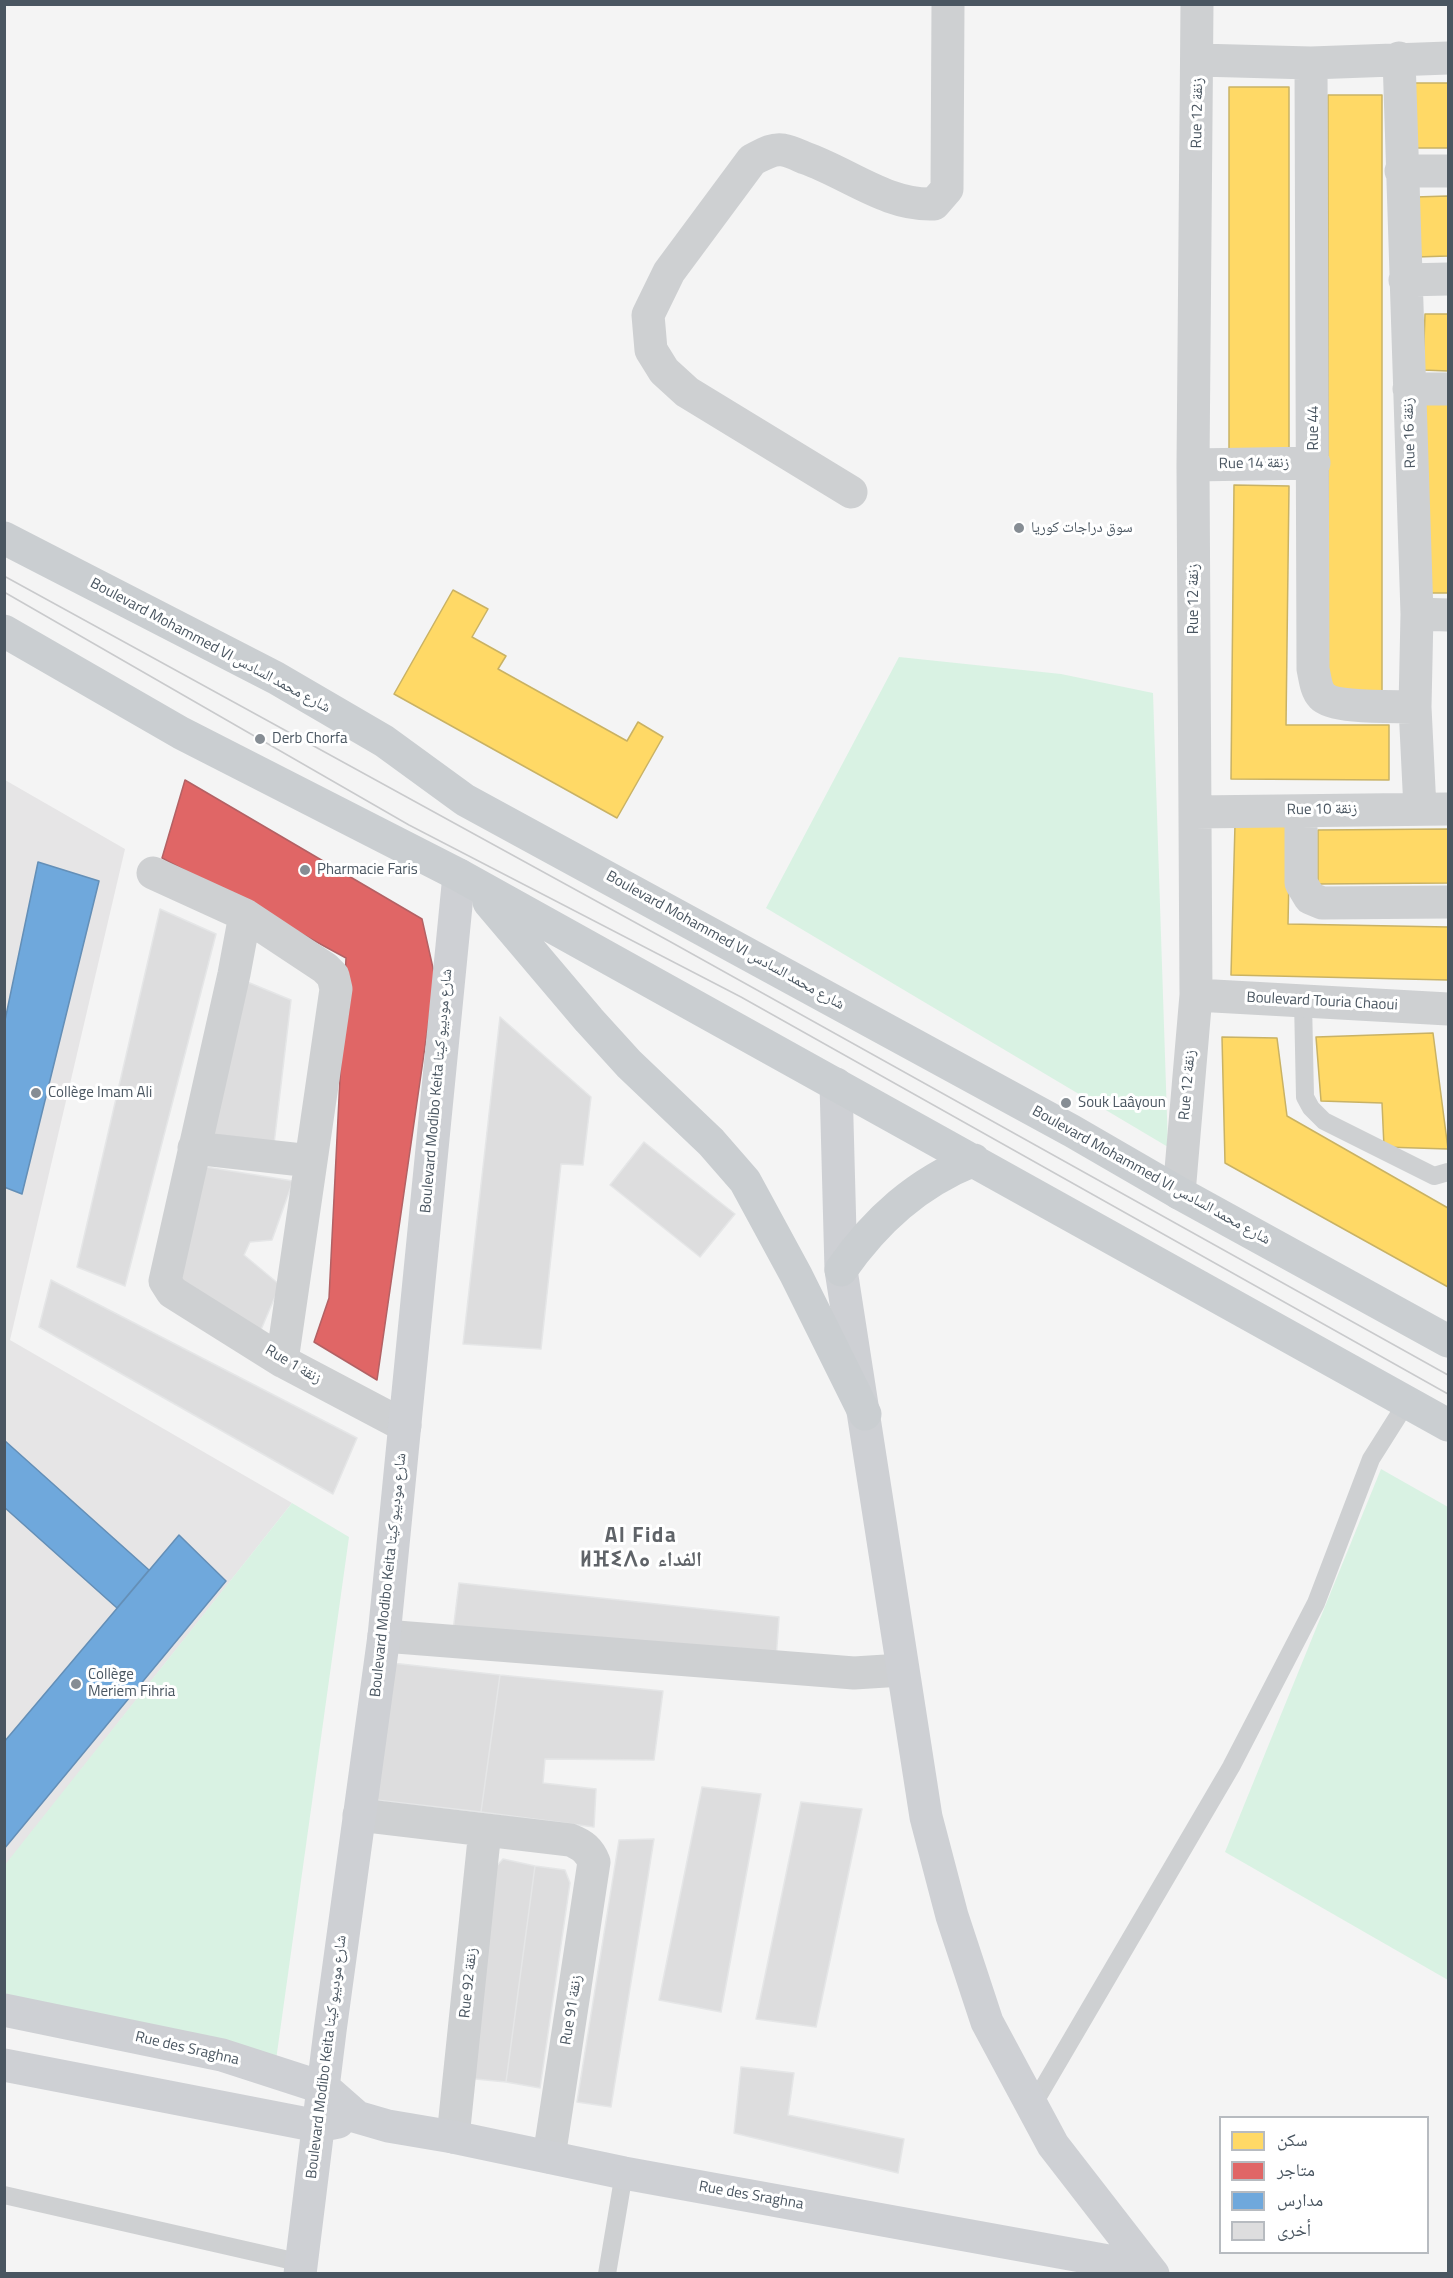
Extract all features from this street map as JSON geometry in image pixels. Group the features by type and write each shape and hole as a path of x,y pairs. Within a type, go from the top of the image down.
{"main road":[{"name":"Boulevard Mohammed VI شارع محمد السادس","path":"4,538 276,678 384,741 465,800 1072,1131 1179,1193 1449,1341"},
{"path":"4,631 181,733 467,881 975,1160 1202,1290 1449,1425"},
{"path":"467,881 629,1064 711,1142 745,1181 796,1275 865,1414"},
{"path":"841,1270 861,1242 886,1215 942,1173 975,1160"}],"street":[{"path":"851,492 687,392 664,371 651,350 648,315 669,272 752,160 768,151 782,150 818,162 871,189 916,204 934,204 947,189 948,4"},
{"name":"Rue 12 زنقة","path":"1179,1193 1196,995 1193,465 1197,4"},
{"path":"1198,60 1311,63 1399,58 1449,58"},
{"name":"Rue 16 زنقة","path":"1399,58 1409,390 1433,615 1415,707 1434,809"},
{"name":"Rue 44","path":"1311,63 1313,669 1322,697 1336,704 1415,707"},
{"path":"1401,171 1449,171"},
{"path":"1405,280 1449,279"},
{"path":"1409,390 1449,389"},
{"name":"Rue 14 زنقة","path":"1193,465 1314,463"},
{"name":"Rue 10 زنقة","path":"1195,812 1434,809"},
{"path":"1301,811 1301,884 1310,898 1322,903 1449,902"},
{"path":"153,873 245,915 333,976 336,989 282,1361"},
{"name":"Boulevard Modibo Keita شارع موديبو كيتا","path":"301,2268 384,1636 405,1426 467,881"},
{"name":"Rue 1 زنقة","path":"245,915 234,974 165,1271 167,1287 282,1361 405,1426"},
{"name":"Boulevard Touria Chaoui","path":"1196,995 1449,1009"},
{"path":"836,1084 841,1270 926,1817 951,1916 987,2022 1053,2145 1150,2271"},
{"path":"194,1148 311,1161"},
{"path":"384,1636 854,1673 902,1670"},
{"path":"359,1815 484,1830"},
{"name":"Rue 91 زنقة","path":"484,1830 570,1840 581,1844 590,1852 594,1862 549,2157"},
{"name":"Rue 92 زنقة","path":"453,2137 484,1830"},
{"name":"Rue des Sraghna","path":"4,2010 222,2055 324,2088 357,2117 388,2126 453,2137 624,2173 1150,2271"},
{"name":"Rue des Sraghna","path":"4,2065 318,2126 357,2117"}],"lane":[{"path":"1303,1001 1305,1097 1311,1108 1324,1121 1434,1176 1449,1172"},
{"path":"1033,2105 1231,1767 1316,1603 1371,1459 1407,1402"},
{"path":"607,2274 624,2173"},
{"path":"4,2195 301,2268"}],"shaded area":[{"name":"Collège Meriem Fihria","path":"5,780 125,849 10,1340 292,1503 5,1866"}],"green space":[{"path":"899,657 1061,674 1153,693 1168,1147 766,908"},
{"path":"1381,1469 1448,1507 1448,1980 1225,1852"},
{"path":"292,1503 349,1537 276,2060 5,1999 4,1866"}],"building: سكن":[{"path":"1410,83 1448,83 1448,148 1410,148"},
{"path":"1229,87 1289,87 1289,450 1229,450"},
{"path":"1328,95 1382,95 1382,692 1328,691"},
{"path":"1448,196 1448,256 1416,257 1415,197"},
{"path":"1425,314 1448,314 1448,371 1423,370"},
{"path":"1421,403 1448,403 1448,593 1420,593"},
{"path":"1234,485 1289,486 1286,725 1389,725 1389,780 1231,779"},
{"path":"453,590 488,609 472,637 506,656 498,669 627,741 638,722 663,737 617,818 394,694"},
{"path":"1235,824 1290,826 1288,924 1448,927 1448,980 1231,975"},
{"path":"1448,829 1448,883 1318,884 1318,830"},
{"path":"1433,1033 1448,1149 1384,1147 1382,1103 1321,1101 1316,1037"},
{"path":"1222,1037 1277,1038 1287,1116 1448,1208 1448,1287 1225,1163"}],"building: متاجر":[{"path":"185,780 422,919 435,977 377,1380 314,1342 329,1298 346,958 162,858"}],"building: مدارس":[{"path":"38,862 99,881 22,1194 4,1187 4,1025"},
{"path":"4,1440 149,1570 117,1608 4,1507"},
{"path":"179,1535 226,1581 4,1849 4,1742"}],"building: أخرى":[{"path":"160,909 216,934 125,1286 77,1267"},
{"path":"240,979 291,1000 274,1144 211,1137"},
{"path":"500,1017 591,1097 583,1165 561,1164 541,1349 463,1344"},
{"path":"644,1142 735,1214 700,1257 610,1185"},
{"path":"200,1166 293,1181 272,1240 250,1242 244,1255 280,1285 260,1332 168,1285"},
{"path":"51,1280 357,1438 333,1494 39,1327"},
{"path":"459,1583 779,1617 776,1660 453,1631"},
{"path":"392,1663 500,1675 481,1812 376,1800"},
{"path":"500,1675 663,1691 654,1760 545,1759 543,1783 596,1789 594,1827 481,1812"},
{"path":"702,1787 761,1794 721,2012 659,2000"},
{"path":"801,1802 862,1809 816,2027 756,2019"},
{"path":"654,1839 611,2107 577,2102 619,1840"},
{"path":"503,1859 535,1866 506,2082 465,2078 492,1871"},
{"path":"535,1866 565,1870 570,1883 540,2088 506,2082"},
{"path":"741,2067 794,2073 788,2115 904,2139 898,2173 734,2133"}],"tram line":[{"path":"4,576 669,941 1448,1375"},
{"path":"4,592 409,825 741,997 1448,1394"}],"place":[{"name":"سوق دراجات كوريا","path":"1019,528"},
{"name":"Derb Chorfa","path":"260,739"},
{"name":"Pharmacie Faris","path":"305,870"},
{"name":"Collège Imam Ali","path":"36,1093"},
{"name":"Souk Laâyoun","path":"1066,1103"},
{"name":"Collège Meriem Fihria","path":"76,1684"}],"district":[{"name":"Al Fida ⵍⴼⵉⴷⴰ الفداء","path":"641,1549"}]}
